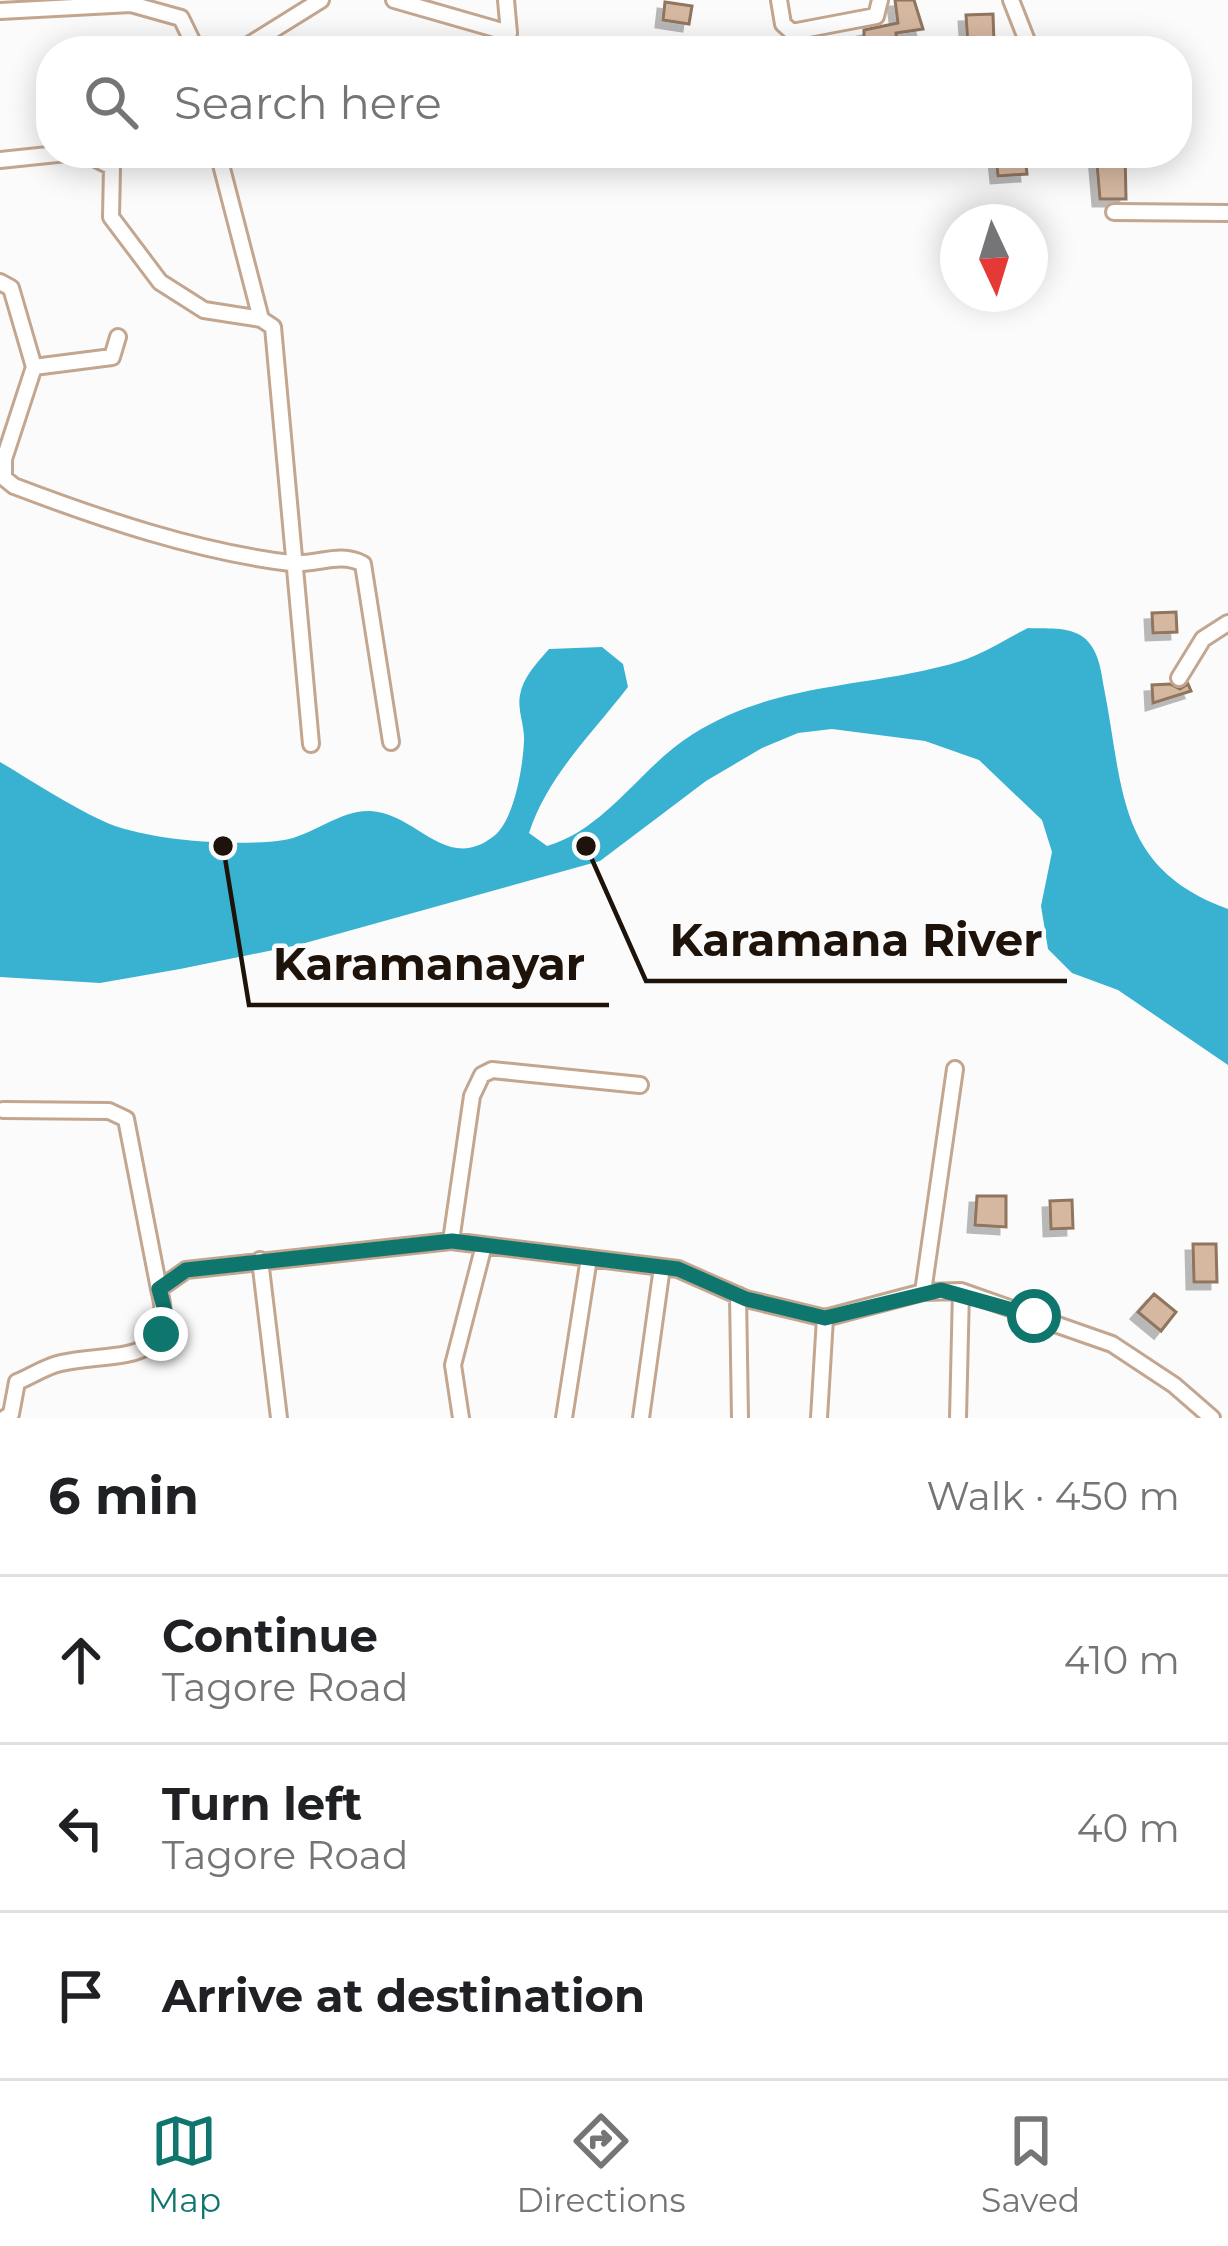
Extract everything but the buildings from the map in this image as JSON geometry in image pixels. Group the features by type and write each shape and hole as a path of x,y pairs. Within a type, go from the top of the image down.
{"street":[{"path":"263,36 321,0"},
{"path":"394,0 509,33 506,0"},
{"path":"779,0 783,24 792,32 876,16 880,0"},
{"path":"1011,0 1025,36"},
{"path":"0,10 131,4 182,18 190,36"},
{"path":"0,160 36,156"},
{"path":"112,168 111,218 160,282 204,310 261,319 273,327 311,744"},
{"path":"222,168 261,319"},
{"path":"1114,212 1228,214"},
{"path":"0,282 11,289 34,367 4,459 4,478 14,486 128,525 292,563 341,557 362,564 391,742"},
{"path":"34,367 112,357 118,337"},
{"path":"1179,678 1203,639 1228,623"},
{"path":"923,1292 955,1069"},
{"path":"452,1241 472,1096 482,1075 492,1070 640,1084"},
{"path":"3,1110 109,1112 125,1119 165,1311 161,1334 144,1352 58,1364 17,1382 9,1417"},
{"path":"159,1289 186,1270 452,1241 662,1267 825,1318 923,1292 961,1292 1112,1344 1174,1385 1212,1418"},
{"path":"461,1418 454,1365 484,1245"},
{"path":"564,1418 589,1258"},
{"path":"260,1260 279,1418"},
{"path":"640,1418 662,1267"},
{"path":"958,1418 961,1292"},
{"path":"738,1294 740,1418"},
{"path":"819,1418 825,1318"}],"water":[{"path":"1028,628 1070,631 1093,648 1122,792 1145,848 1191,892 1228,909 1228,1065 1118,990 1072,973 1048,949 1041,906 1052,852 1042,820 979,760 925,741 832,729 798,733 762,748 706,781 600,861 298,945 180,969 100,983 0,977 0,762 90,815 143,833 192,841 265,842 295,837 348,814 370,811 387,814 446,845 477,846 501,828 512,805 524,741 520,695 527,676 549,649 602,647 623,664 628,687 547,792 529,833 547,846 588,825 674,747 725,717 792,695 961,661"}],"place":[{"name":"Karamanayar","path":"223,846"},
{"name":"Karamana River","path":"586,846"}],"route":[{"path":"161,1334 165,1311 159,1289 186,1270 452,1241 678,1269 746,1299 825,1318 941,1290 1034,1316"}]}
